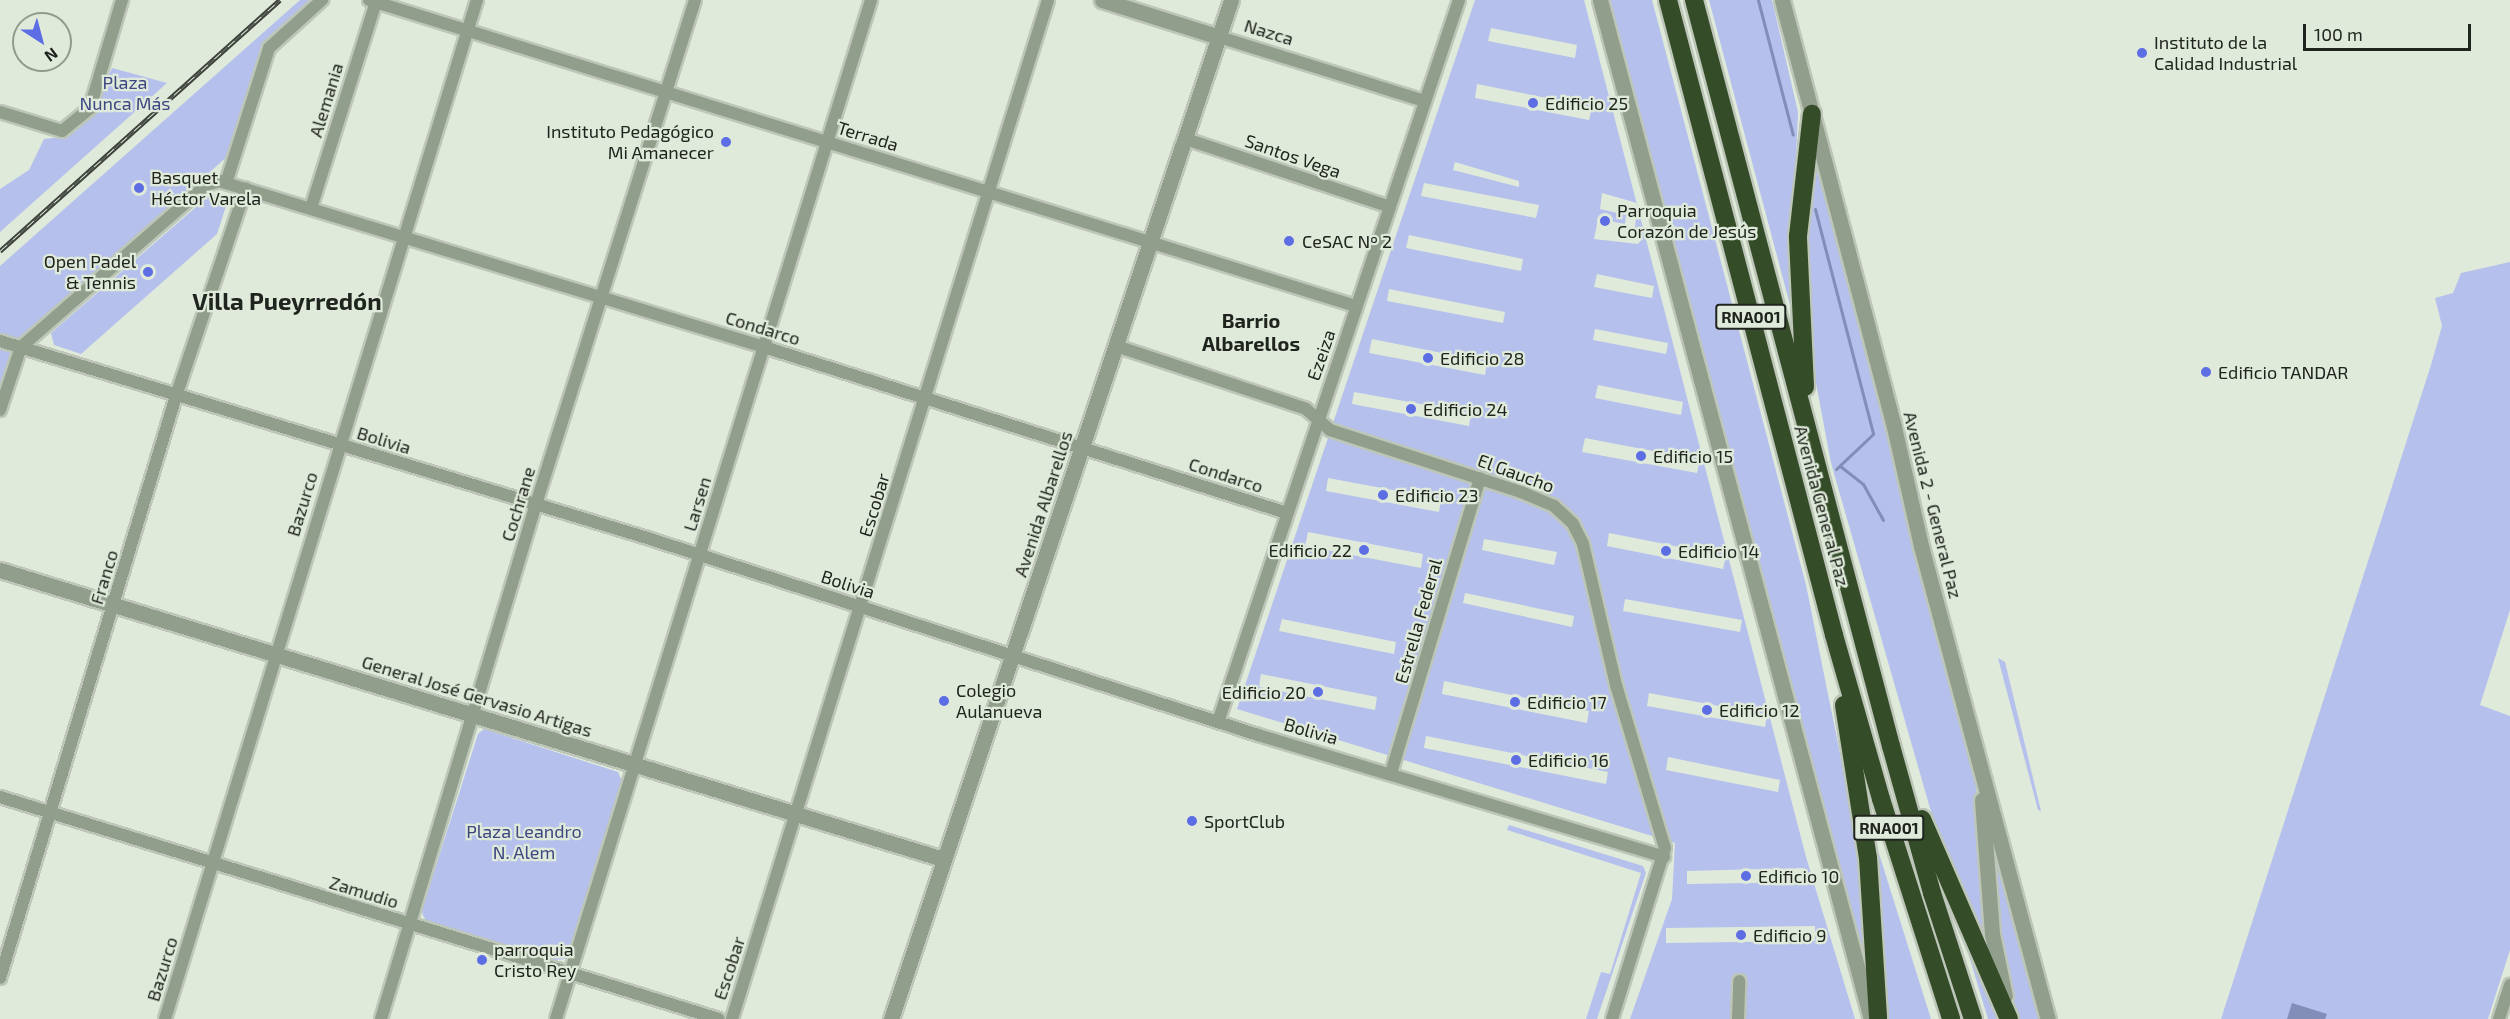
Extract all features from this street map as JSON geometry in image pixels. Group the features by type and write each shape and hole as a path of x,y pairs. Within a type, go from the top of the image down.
{"highway":[{"name":"Avenida General Paz","path":"1668,0 1834,635 1894,843 1951,1019"},
{"name":"Avenida General Paz","path":"1694,0 1891,746 1932,893 1974,1019"},
{"path":"1808,431 1798,236 1812,114"},
{"path":"1834,635 1868,858 1878,1019"},
{"path":"1891,746 2010,1019"}],"street":[{"path":"0,112 62,131 90,108 122,0"},
{"path":"0,410 21,347 206,185 212,181 226,183 269,48 322,0"},
{"name":"Bazurco","path":"165,1019 338,445 477,0"},
{"name":"Cochrane","path":"381,1019 475,716 536,504 695,0"},
{"name":"Larsen","path":"556,1019 871,0"},
{"name":"Escobar","path":"732,1019 1048,0"},
{"name":"Nazca","path":"1102,0 1425,101"},
{"name":"Avenida Albarellos","path":"891,1019 1231,0"},
{"name":"Ezeiza","path":"1218,722 1459,0"},
{"path":"1600,0 1871,1019"},
{"name":"Avenida 2 - General Paz","path":"1782,0 1978,760 2048,1019"},
{"name":"Terrada","path":"373,1 466,32 989,191 1356,306"},
{"name":"Alemania","path":"311,208 373,1"},
{"name":"Santos Vega","path":"1186,139 1390,207"},
{"name":"Condarco","path":"226,183 405,235 1287,513"},
{"name":"Franco","path":"0,978 115,604 176,396 246,188"},
{"name":"Bolivia","path":"0,341 536,504 1218,722 1664,857"},
{"name":"El Gaucho","path":"1116,346 1306,409 1329,430 1480,478 1554,506 1580,535 1616,685 1662,832 1664,857"},
{"name":"Estrella Federal","path":"1390,773 1480,478"},
{"name":"General José Gervasio Artigas","path":"0,570 943,859"},
{"path":"1978,760 1992,934 2010,1019"},
{"name":"Zamudio","path":"0,797 718,1019"},
{"path":"1612,1019 1664,857"},
{"path":"1738,1019 1739,981"},
{"path":"2499,1019 2510,985"}],"green space":[{"path":"300,0 314,0 262,47 229,155 27,335 14,340 0,336 0,266"},
{"path":"1475,0 1584,0 1637,203 1602,193 1600,209 1626,215 1625,224 1598,219 1594,239 1638,244 1642,239 1635,229 1637,204 1806,857 1855,1019 1630,1019 1672,899 1675,843 1237,709","holes":["1491,28 1577,45 1575,58 1488,41","1477,84 1592,107 1589,120 1475,98","1455,162 1519,181 1519,187 1453,170","1424,183 1539,205 1536,218 1421,196","1409,235 1523,259 1521,271 1406,248","1597,274 1654,286 1652,298 1594,287","1389,289 1505,312 1503,323 1387,301","1595,329 1668,343 1666,354 1593,340","1372,339 1487,362 1485,375 1369,353","1598,385 1683,402 1681,415 1595,398","1354,392 1471,413 1469,426 1352,404","1585,438 1700,460 1697,473 1582,452","1328,478 1441,499 1439,512 1326,491","1308,532 1423,554 1421,568 1305,546","1609,533 1726,556 1723,569 1607,546","1484,539 1557,552 1554,565 1482,550","1465,593 1574,616 1572,627 1463,603","1625,599 1742,620 1740,632 1623,611","1282,619 1396,642 1394,654 1279,631","1261,674 1377,697 1375,710 1259,687","1444,681 1589,711 1587,723 1442,694","1649,693 1767,715 1765,727 1647,706","1426,736 1608,772 1606,784 1424,748","1668,757 1780,780 1778,792 1666,770","1804,868 1804,882 1687,884 1687,871","1815,926 1815,941 1666,943 1666,928"]},
{"path":"1609,0 1652,0 1806,585 1852,813 1860,874 1864,949 1861,950"},
{"path":"1709,0 1772,0 1798,112 1790,305"},
{"name":"Plaza Nunca Más","path":"112,68 167,83 0,232 0,189 29,170 44,139 62,137 87,119"},
{"path":"1815,158 1974,763 1991,965 1940,843 1831,463 1813,367 1807,239"},
{"name":"Open Padel & Tennis","path":"211,194 228,200 217,234 81,354 54,345 51,333"},
{"path":"2510,262 2510,610 2480,705 2510,716 2510,950 2488,1019 2221,1019 2431,365 2442,326 2435,298 2453,293 2461,273"},
{"path":"0,346 13,350 0,392"},
{"path":"1998,658 2005,662 2041,811 2038,810"},
{"name":"Plaza Leandro N. Alem","path":"484,729 618,772 623,783 570,954 565,959 554,960 427,921 423,916 422,910 478,734"},
{"path":"1509,825 1643,866 1646,873 1597,1019 1586,1019 1601,972 1610,974 1641,873 1507,830"},
{"path":"1872,841 1875,841 1931,1019 1889,1019 1885,999"},
{"path":"1996,853 2042,1019 2017,1019 2014,1011 1994,902 1990,854"},
{"path":"1960,926 2002,1019 1988,1019"}],"shaded area":[{"path":"2292,1003 2327,1014 2325,1019 2287,1019"}],"waterway":[{"path":"1758,0 1793,135"},
{"path":"1815,209 1873,434 1836,469"},
{"path":"1840,466 1863,484 1883,520"}],"railway":[{"path":"0,251 280,0"}],"place":[{"name":"Instituto de la Calidad Industrial","path":"2142,53"},
{"name":"Edificio 25","path":"1533,103"},
{"name":"Instituto Pedagógico Mi Amanecer","path":"726,142"},
{"name":"Basquet Héctor Varela","path":"139,188"},
{"name":"Parroquia Corazón de Jesús","path":"1605,221"},
{"name":"CeSAC Nº 2","path":"1289,241"},
{"name":"Open Padel & Tennis","path":"148,272"},
{"name":"Edificio 28","path":"1428,358"},
{"name":"Edificio TANDAR","path":"2206,372"},
{"name":"Edificio 24","path":"1411,409"},
{"name":"Edificio 15","path":"1641,456"},
{"name":"Edificio 23","path":"1383,495"},
{"name":"Edificio 22","path":"1364,550"},
{"name":"Edificio 14","path":"1666,551"},
{"name":"Edificio 20","path":"1318,692"},
{"name":"Colegio Aulanueva","path":"944,701"},
{"name":"Edificio 17","path":"1515,702"},
{"name":"Edificio 12","path":"1707,710"},
{"name":"Edificio 16","path":"1516,760"},
{"name":"SportClub","path":"1192,821"},
{"name":"Edificio 10","path":"1746,876"},
{"name":"Edificio 9","path":"1741,935"},
{"name":"parroquia Cristo Rey","path":"482,960"}],"district":[{"name":"Villa Pueyrredón","path":"287,301"},
{"name":"Barrio Albarellos","path":"1251,332"}]}
